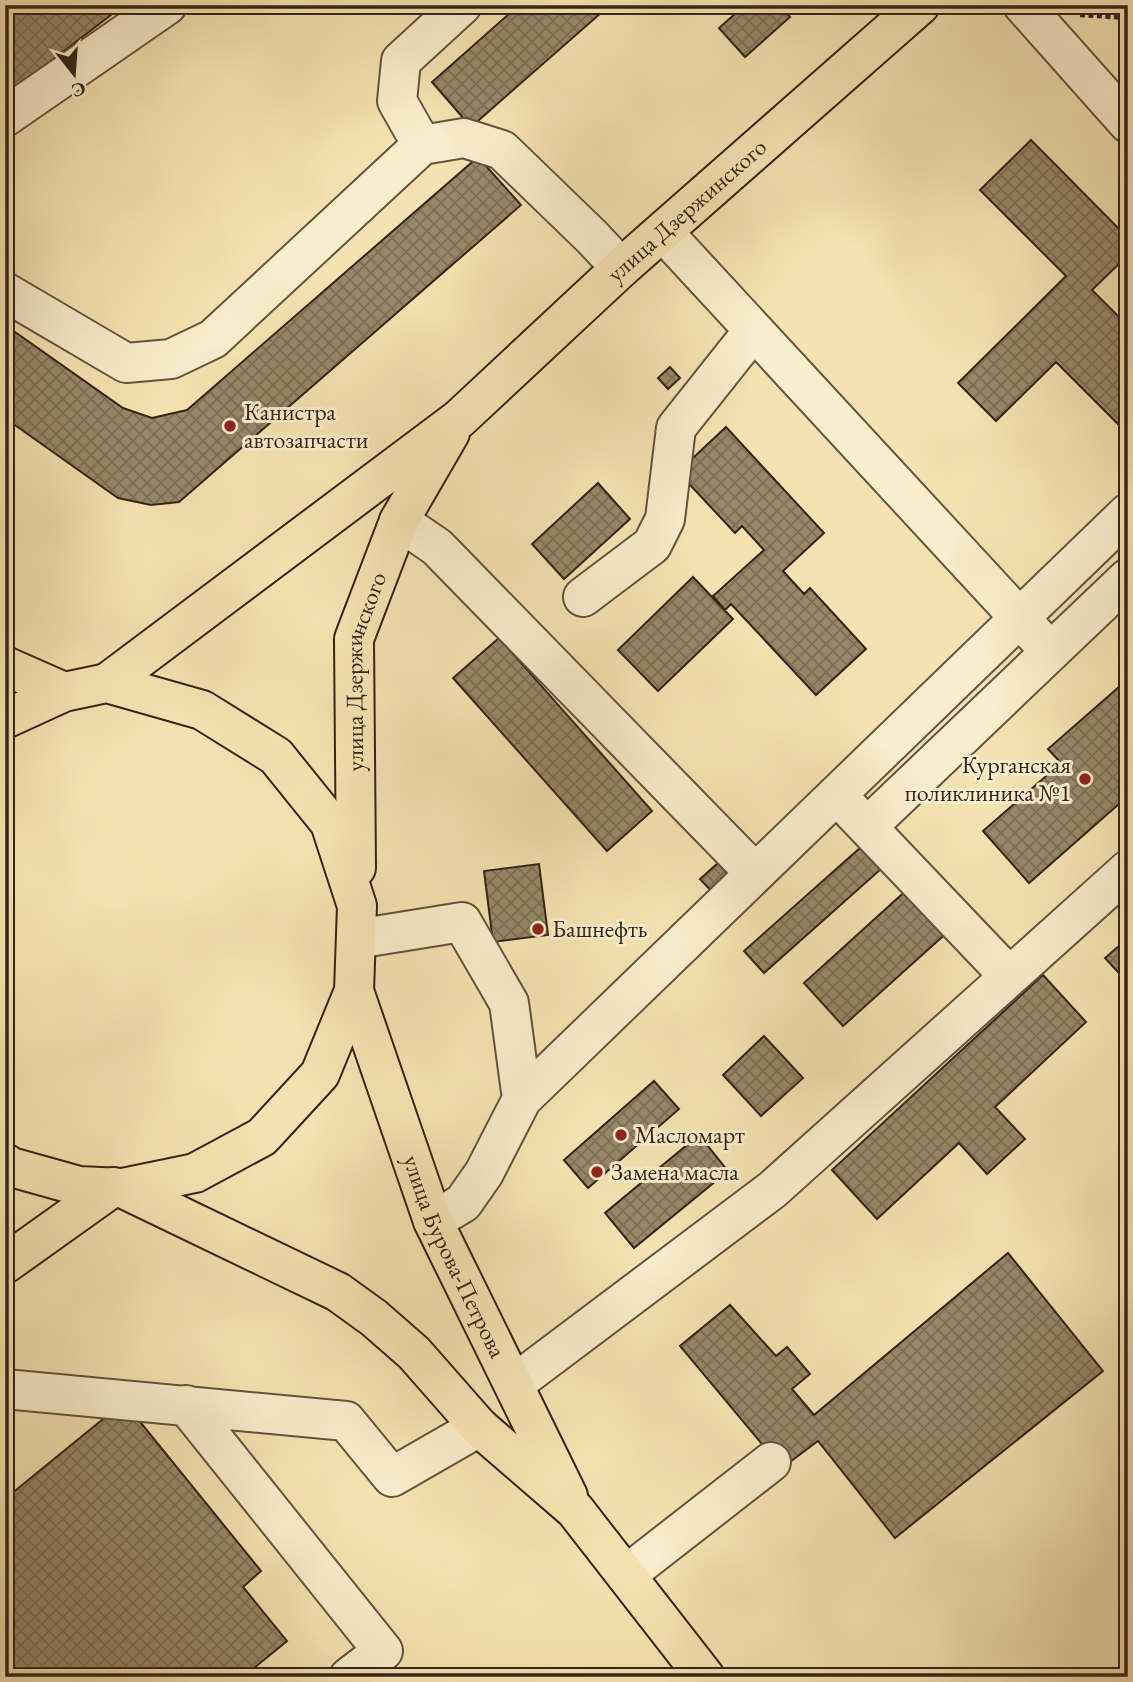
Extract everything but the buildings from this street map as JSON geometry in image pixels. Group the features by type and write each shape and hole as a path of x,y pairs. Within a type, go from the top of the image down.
{"main road":[{"name":"улица Дзержинского","path":"107,683 459,419 621,268 920,5"},
{"name":"улица Дзержинского","path":"354,991 354,639 399,521 459,419"},
{"path":"5,666 64,692"},
{"path":"5,719 64,692 107,683 202,710 276,756 330,823 356,922"},
{"path":"5,1163 79,1186 118,1188 195,1173 262,1138 320,1074 354,991"},
{"name":"улица Бурова-Петрова","path":"354,991 433,1221 575,1510"},
{"path":"5,1264 118,1188"},
{"name":"улица Бурова-Петрова","path":"118,1188 338,1292 414,1353 479,1427 575,1510 705,1677"}],"lane":[{"path":"5,117 167,5"},
{"path":"422,145 397,101 401,61 462,5"},
{"path":"1023,5 1128,122"},
{"path":"5,292 126,363 171,359 213,339 422,145 464,138 502,150 621,268"},
{"path":"663,232 1051,651"},
{"path":"583,597 652,545 665,519 676,428 753,331"},
{"path":"433,1221 463,1203 484,1173 522,1098 1128,513"},
{"path":"399,521 437,547 755,873"},
{"path":"867,827 1128,579"},
{"path":"836,794 1009,976"},
{"path":"514,1384 772,1190 1128,870"},
{"path":"356,922 462,922 509,1003 522,1098"},
{"path":"5,1389 346,1421 392,1477 479,1427"},
{"path":"186,1405 383,1651 349,1677"},
{"path":"626,1575 771,1462"}],"place":[{"name":"Канистра автозапчасти","path":"230,426"},
{"name":"Курганская поликлиника №1","path":"1085,779"},
{"name":"Башнефть","path":"538,929"},
{"name":"Масломарт","path":"621,1135"},
{"name":"Замена масла","path":"597,1172"}]}
